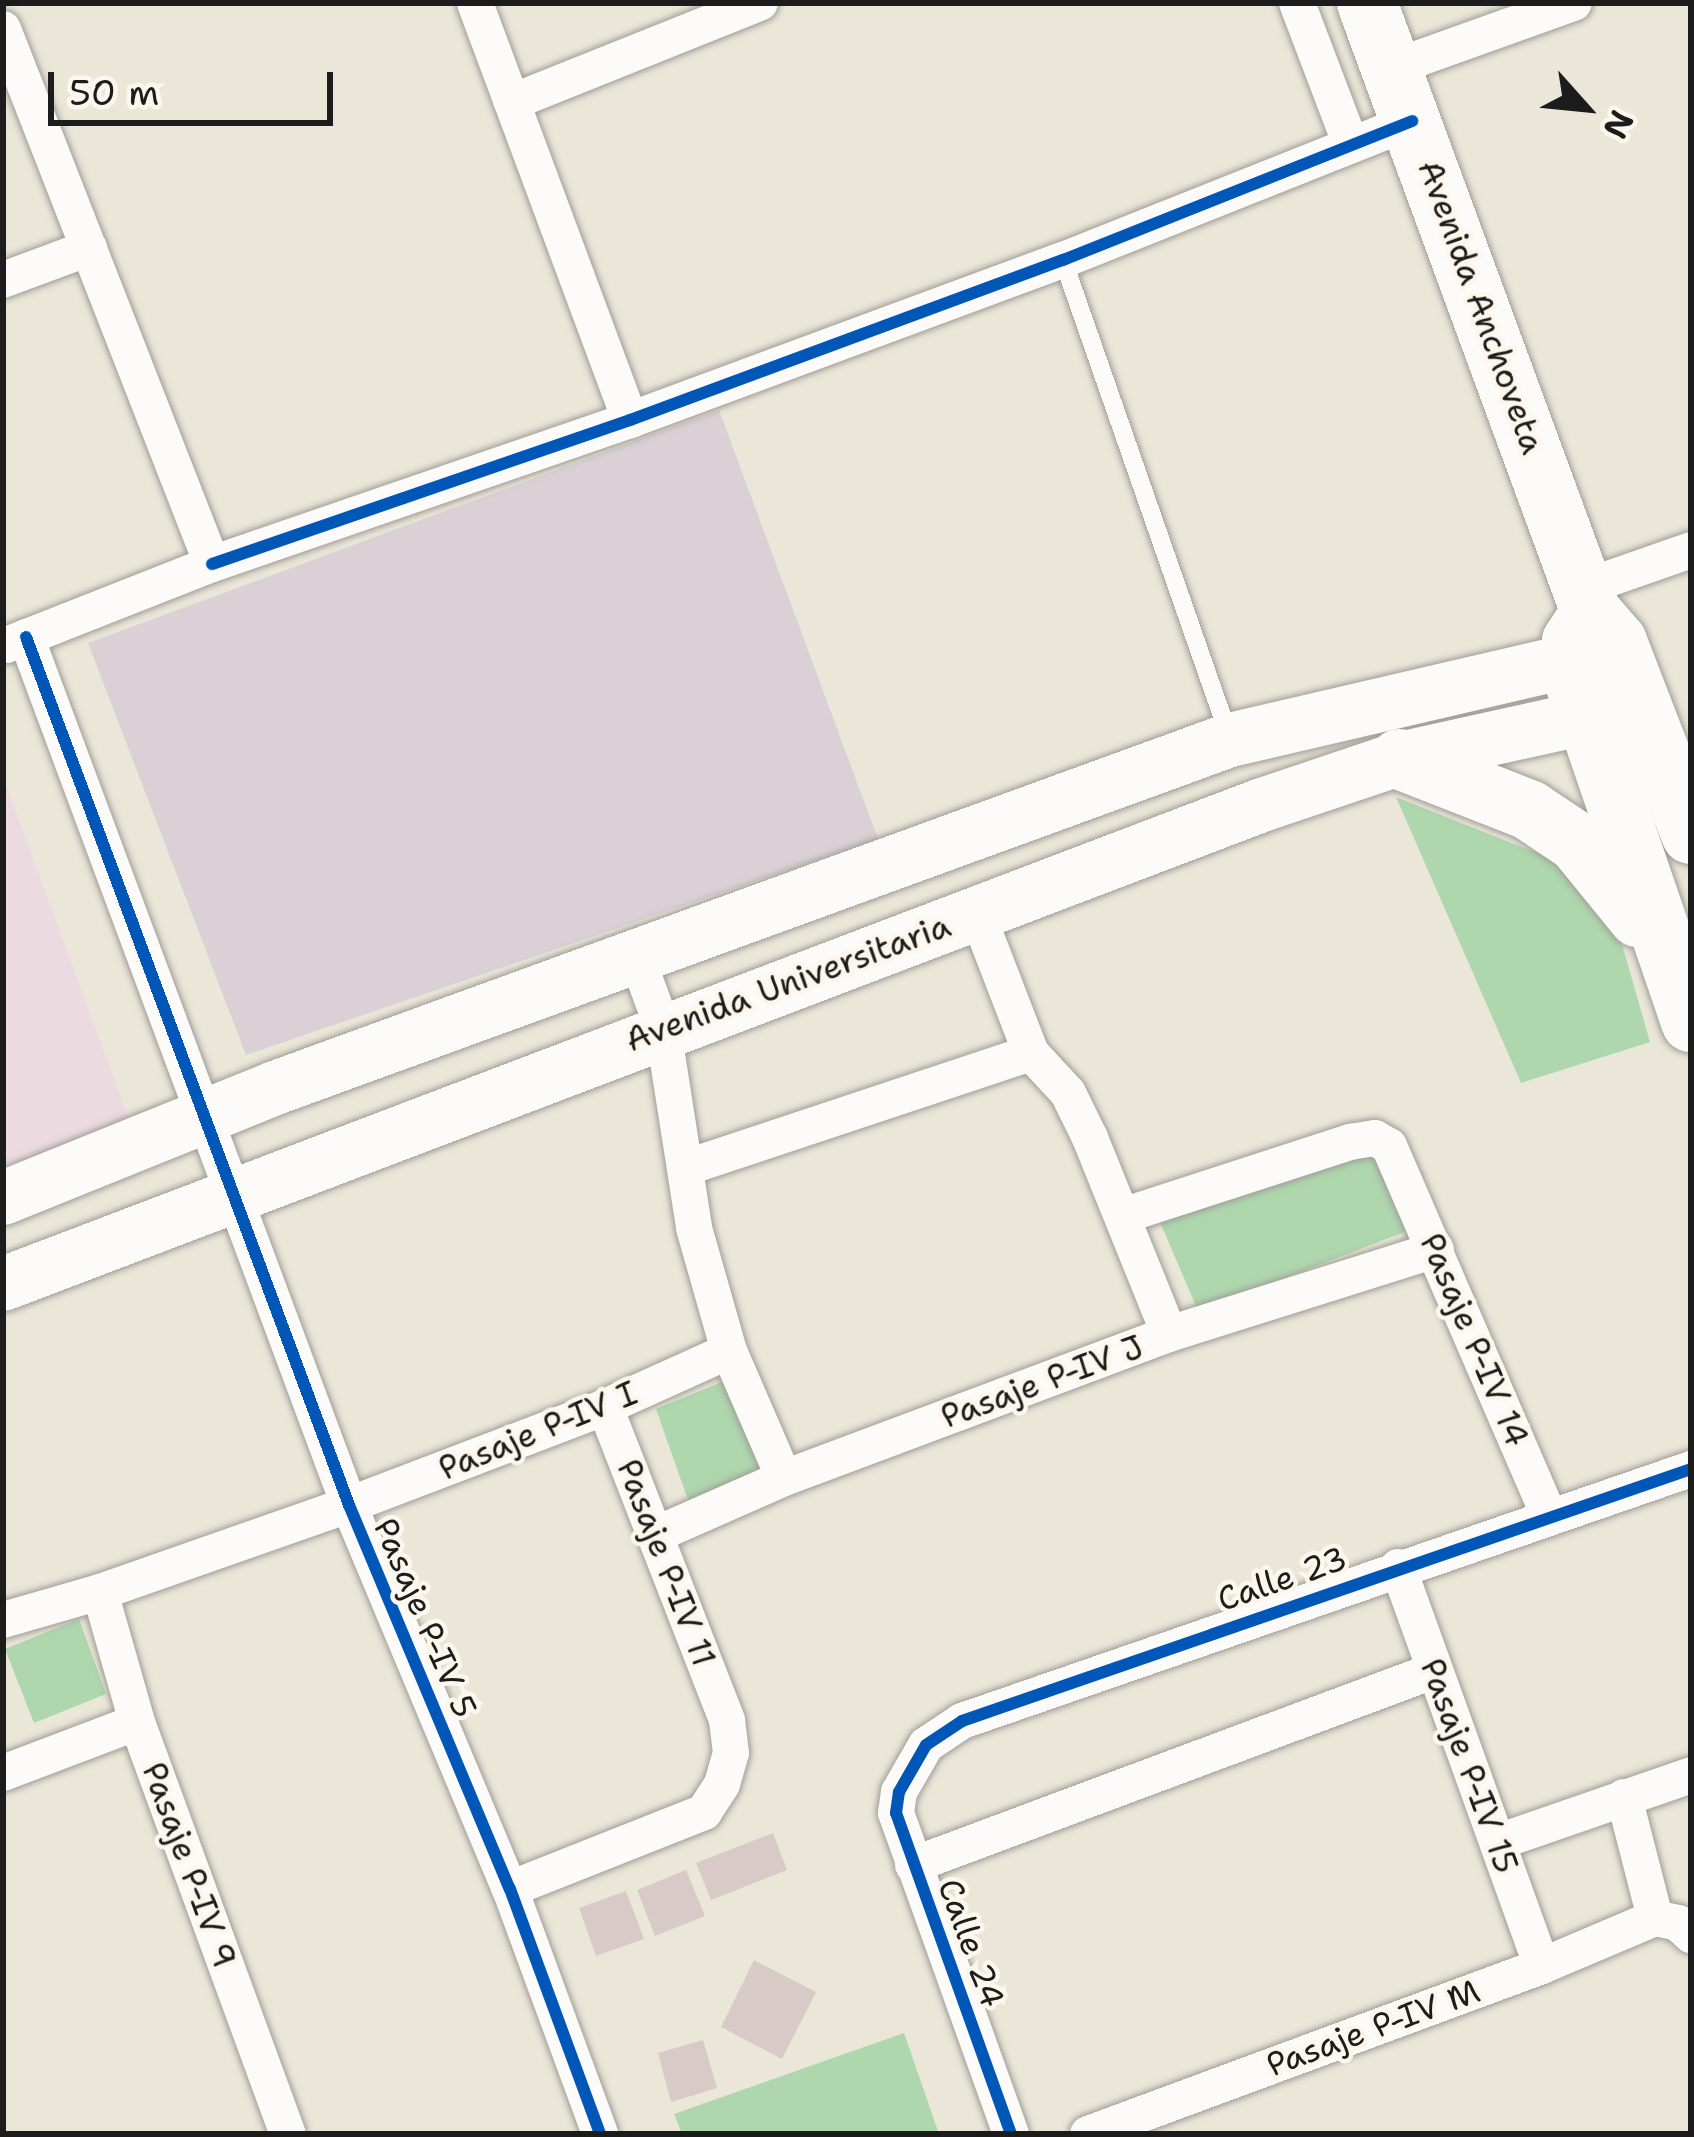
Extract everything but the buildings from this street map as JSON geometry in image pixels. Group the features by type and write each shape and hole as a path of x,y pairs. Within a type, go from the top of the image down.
{"main road":[{"name":"Avenida Anchoveta","path":"1367,3 1598,654 1663,951 1691,1022"},
{"name":"Avenida Anchoveta","path":"1598,654 1691,834"},
{"path":"3,1198 206,1120 275,1088 1230,740 1598,654"},
{"name":"Avenida Universitaria","path":"3,1284 663,1029 1399,759 1598,654"},
{"path":"1399,759 1529,810 1577,842 1663,951"}],"street":[{"path":"475,3 630,419"},
{"path":"512,102 760,3"},
{"path":"1297,3 1352,145"},
{"path":"15,641 212,565 1063,260 1352,145 1402,95 1574,3"},
{"path":"3,29 212,565"},
{"path":"3,280 89,248"},
{"path":"1598,654 1691,550"},
{"name":"Pasaje P-IV 5","path":"15,641 206,1120 349,1505 510,1889 600,2134"},
{"path":"977,913 1031,1053 1068,1093 1125,1215 1169,1334"},
{"path":"636,955 663,1029 694,1228 729,1351 784,1478"},
{"path":"688,1167 1031,1053"},
{"name":"Pasaje P-IV 14","path":"1125,1215 1350,1142 1375,1138 1389,1146 1400,1162 1549,1516"},
{"name":"Pasaje P-IV J","path":"657,1534 784,1478 1169,1334 1436,1250"},
{"name":"Pasaje P-IV I","path":"3,1620 100,1592 349,1505 605,1407 729,1351"},
{"name":"Pasaje P-IV 11","path":"510,1889 704,1812 722,1784 731,1753 727,1720 605,1407"},
{"name":"Calle 23","path":"909,1770 926,1744 962,1720 1691,1469"},
{"name":"Pasaje P-IV 15","path":"1398,1567 1542,1966"},
{"name":"Pasaje P-IV 9","path":"100,1592 136,1722 288,2134"},
{"path":"914,1865 1433,1671"},
{"path":"6,1762 136,1722"},
{"name":"Calle 24","path":"909,1770 896,1813 1012,2134"},
{"path":"1498,1842 1691,1775"},
{"path":"1624,1797 1655,1918 1678,1923 1691,1935"},
{"name":"Pasaje P-IV M","path":"1088,2134 1542,1966 1655,1918"}],"lane":[{"path":"1063,260 1230,740"}],"shaded area":[{"path":"719,410 878,839 246,1055 88,643"},
{"path":"3,777 130,1122 3,1166"}],"green space":[{"path":"1396,797 1549,858 1616,923 1650,1042 1521,1083"},
{"path":"1374,1141 1410,1230 1198,1311 1160,1222"},
{"path":"734,1377 766,1467 688,1500 656,1409"},
{"path":"79,1619 106,1694 34,1723 5,1649"},
{"path":"904,2033 939,2134 682,2134 674,2114"}],"cycle path":[{"path":"212,564 630,420 1063,260 1412,121"},
{"path":"26,637 349,1505 510,1889 600,2134"},
{"path":"1011,2134 896,1813 899,1792 926,1745 962,1721 1691,1469"}]}
